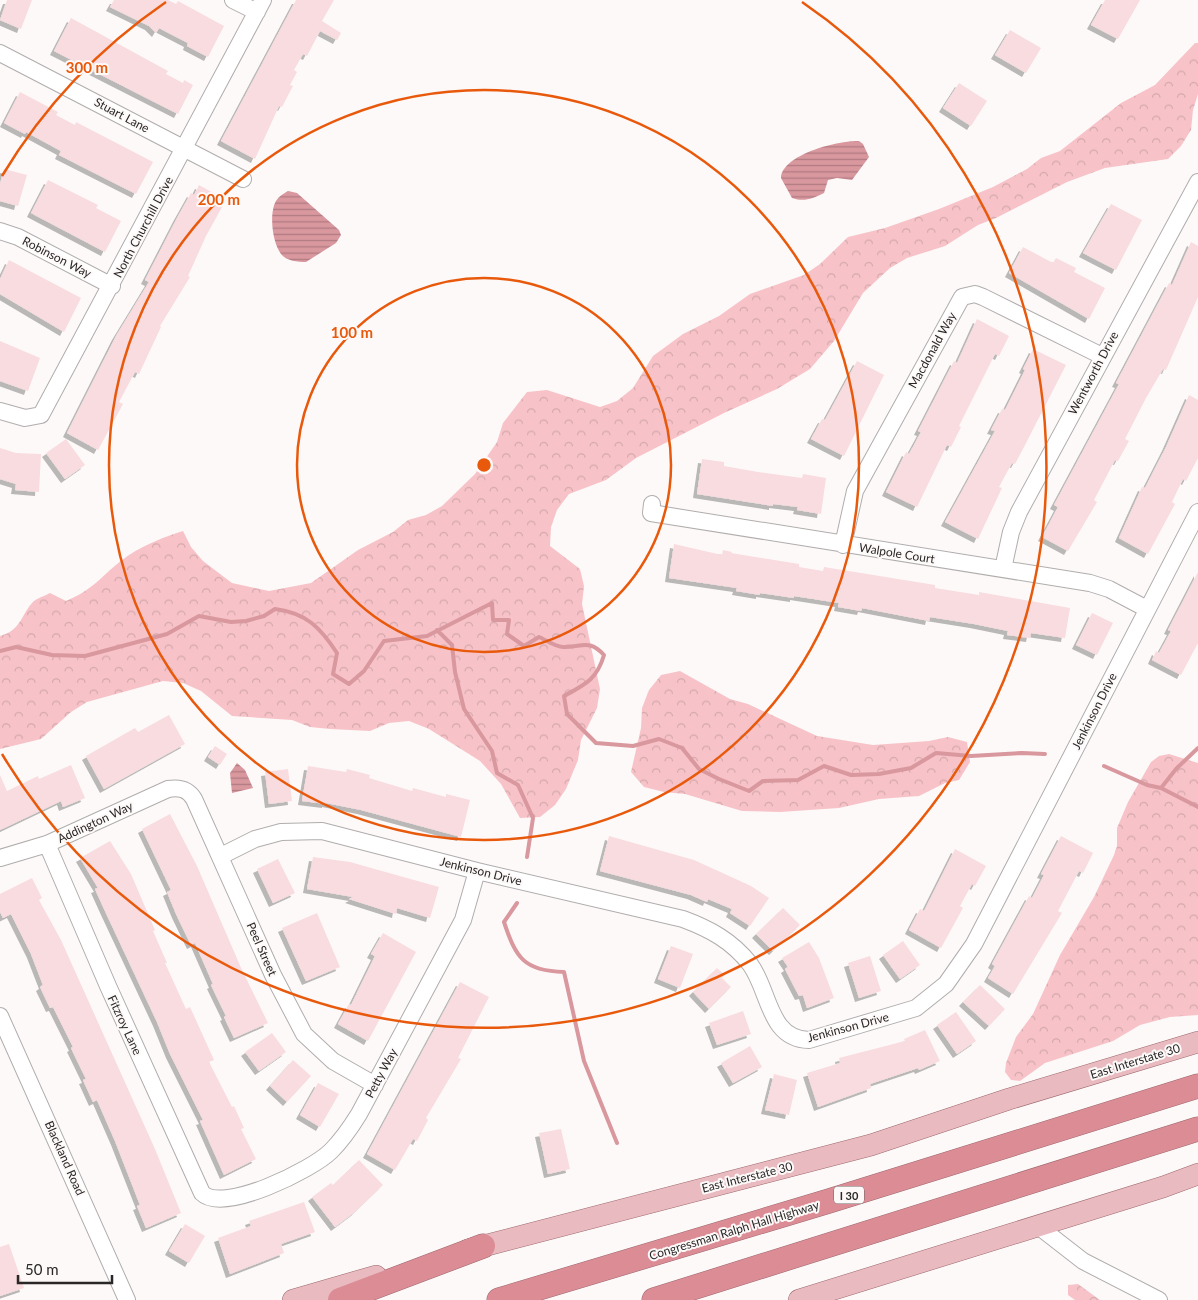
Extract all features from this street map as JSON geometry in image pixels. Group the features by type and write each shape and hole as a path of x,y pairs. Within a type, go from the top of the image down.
{"highway":[{"name":"Congressman Ralph Hall Highway","path":"499,1300 838,1198 1198,1086"},
{"path":"654,1300 1198,1129"},
{"path":"340,1300 483,1246"}],"main road":[{"name":"East Interstate 30","path":"293,1300 483,1246 871,1145 1009,1099 1198,1042"},
{"path":"799,1300 1162,1187 1198,1174"}],"street":[{"path":"233,0 260,6"},
{"name":"North Churchill Drive","path":"0,411 26,418 42,415 260,6"},
{"name":"Stuart Lane","path":"0,53 243,179"},
{"name":"Wentworth Drive","path":"1003,569 1011,532 1019,512 1198,182"},
{"name":"Robinson Way","path":"0,231 18,237 112,286"},
{"name":"Macdonald Way","path":"843,545 855,491 962,297 974,294 983,297 1102,356"},
{"name":"Walpole Court","path":"652,504 651,513 1090,583 1109,589 1147,609"},
{"name":"Jenkinson Drive","path":"221,856 255,839 281,832 322,831 683,919 725,939 750,965 761,982 776,1022 790,1037 809,1040 916,1008 946,984 974,944 1198,512"},
{"name":"Addington Way","path":"3,861 47,844 158,793 168,789 181,788"},
{"name":"Peel Street","path":"181,788 187,791 194,799 273,975 304,1034 333,1061 375,1085"},
{"name":"Fitzroy Lane","path":"47,844 108,986 202,1193 212,1199"},
{"name":"Petty Way","path":"212,1199 229,1199 297,1174 319,1161 342,1138 359,1114 463,920 477,870"},
{"name":"Blackland Road","path":"0,1016 127,1300"},
{"path":"1038,1226 1083,1261 1158,1300"}],"green space":[{"path":"1195,43 1198,43 1198,94 1193,110 1191,130 1181,146 1168,159 1105,168 1067,182 996,218 978,225 945,246 907,258 890,268 863,293 834,341 810,369 777,389 724,413 636,458 606,480 569,494 557,510 551,527 550,546 580,569 584,586 582,604 600,689 597,708 581,740 578,760 566,789 555,805 540,817 520,818 501,784 480,761 429,729 409,721 389,723 370,731 310,727 292,720 232,716 201,691 183,683 163,681 87,702 71,712 41,739 0,749 0,636 16,627 28,608 36,600 50,593 66,601 77,596 135,551 155,541 183,531 191,547 203,561 232,583 269,591 311,583 358,550 393,532 408,520 426,515 442,506 475,474 497,442 503,423 527,392 547,390 600,407 617,401 633,388 653,356 683,334 719,316 750,294 804,275 820,264 848,237 885,228 939,209 993,187 1027,169 1041,158 1060,151 1121,103 1155,85"},
{"path":"680,671 730,699 748,704 817,736 873,745 929,741 948,737 967,742 970,762 959,780 945,783 919,796 879,799 839,808 780,812 742,811 685,794 664,792 644,787 631,772 641,728 642,708 649,690 661,675"},
{"path":"1169,754 1198,763 1198,1015 1170,1017 1140,1025 1113,1041 1045,1063 1020,1081 1011,1080 1005,1072 1006,1063 1016,1037 1033,1014 1060,955 1094,897 1114,855 1117,846 1117,828 1128,802 1151,762 1159,756"},
{"path":"1078,1284 1100,1300 1075,1300 1068,1295 1068,1285"}],"shaded area":[{"path":"859,141 863,144 869,157 852,180 837,178 828,180 824,193 816,197 800,200 792,198 781,178 784,169 791,162 813,150 839,143"},
{"path":"288,191 297,193 339,230 341,235 336,243 306,262 289,260 281,254 275,242 272,220 274,206 278,198"},
{"path":"237,763 245,770 253,788 232,793 230,773"}],"building":[{"path":"7,0 32,0 21,29 0,20"},
{"path":"114,0 168,0 176,4 178,1 224,26 208,57 187,46 188,43 159,28 156,33 149,26 110,7"},
{"path":"296,0 334,0 322,21 341,33 337,40 320,31 307,56 303,54 294,70 297,72 290,85 293,86 282,107 279,106 255,159 221,141"},
{"path":"1105,0 1140,0 1118,39 1091,25"},
{"path":"71,18 168,71 166,74 183,83 184,80 193,85 178,114 54,51"},
{"path":"1010,30 1041,48 1026,73 995,55"},
{"path":"959,83 987,101 971,126 943,108"},
{"path":"20,92 58,112 56,115 75,125 76,122 153,162 136,194 59,155 61,151 26,132 25,134 4,123"},
{"path":"4,169 27,175 18,206 0,201 0,184"},
{"path":"48,180 98,205 96,208 121,221 105,252 31,213"},
{"path":"199,185 226,200 206,236 188,276 190,277 160,326 139,374 135,372 119,402 123,404 98,450 67,433 116,336 149,282 145,280 177,218 191,193 194,195"},
{"path":"1111,204 1142,220 1116,270 1083,253"},
{"path":"1191,242 1198,246 1198,297 1166,370 1163,369 1146,398 1125,439 1129,441 1118,461 1115,460 1094,500 1097,502 1068,551 1042,537 1058,507 1054,505 1119,384 1116,383 1169,283 1172,285"},
{"path":"1023,247 1053,263 1056,258 1076,268 1074,272 1105,288 1089,319 1009,273"},
{"path":"9,260 81,298 64,332 0,294 0,279"},
{"path":"977,319 1009,336 999,356 995,354 959,426 961,427 951,447 947,445 917,507 886,492 906,452 909,454 921,432 918,431 954,361 957,363"},
{"path":"0,341 40,358 28,391 0,381"},
{"path":"1033,349 1066,365 1015,464 1012,463 999,487 1002,488 978,539 945,522 995,431 991,430 1002,409 1005,410"},
{"path":"857,361 884,375 844,456 811,439 822,419 825,420"},
{"path":"1189,395 1198,400 1198,458 1186,481 1183,479 1172,502 1175,504 1148,554 1119,538 1142,487 1145,488 1166,447"},
{"path":"66,439 85,465 65,479 46,453"},
{"path":"0,448 16,453 41,454 39,492 15,490 16,484 0,479"},
{"path":"702,459 724,462 724,466 758,472 802,478 803,474 826,478 821,514 797,510 798,507 773,504 773,506 697,494"},
{"path":"674,544 722,555 723,550 731,553 799,564 799,567 823,571 824,567 935,585 935,588 979,595 979,592 1070,608 1065,638 1031,633 1030,638 1007,635 1008,631 974,624 930,617 929,621 862,608 861,611 838,607 839,603 794,596 794,598 760,593 760,595 736,591 737,588 669,578"},
{"path":"1198,572 1198,643 1181,675 1152,660 1156,651 1159,653 1171,631 1168,630"},
{"path":"1092,613 1113,623 1097,655 1076,645"},
{"path":"169,715 185,744 104,789 86,756 135,728 138,732"},
{"path":"215,746 227,754 220,765 208,757"},
{"path":"71,765 85,798 63,807 61,801 0,830 0,775 7,791 38,776 39,779"},
{"path":"308,766 346,772 347,769 370,775 369,778 412,791 413,788 446,797 446,794 470,800 461,837 361,810 326,803 302,801"},
{"path":"288,769 292,801 269,804 265,772"},
{"path":"170,814 197,866 242,970 268,1023 234,1038 195,943 191,945 176,914 167,892 171,890 142,829"},
{"path":"609,836 694,860 751,886 769,898 750,926 730,913 732,909 708,899 707,902 691,895 600,871"},
{"path":"1061,836 1093,853 1083,873 1079,871 1058,911 1062,913 1013,994 988,978 995,966 992,964 1029,896 1032,898 1044,875 1041,874"},
{"path":"110,841 131,874 155,930 153,931 167,963 165,963 186,1009 190,1007 214,1060 209,1062 232,1107 234,1106 244,1128 241,1129 256,1159 224,1175 200,1121 203,1120 170,1054 95,889 98,888 80,858"},
{"path":"955,849 986,866 975,886 972,884 960,906 963,908 941,948 909,930 920,909 924,911"},
{"path":"313,857 350,862 439,887 430,918 397,908 396,914 349,899 353,897 307,889"},
{"path":"278,859 295,893 273,903 257,869"},
{"path":"32,878 42,898 39,900 61,940 155,1149 181,1213 146,1228 137,1206 140,1205 115,1141 97,1100 93,1102 83,1080 86,1079 71,1048 73,1047 53,1007 50,1008 40,987 43,985 31,954 11,914 3,918 0,912 0,894"},
{"path":"783,908 800,925 773,951 756,934"},
{"path":"317,913 340,967 306,981 282,928"},
{"path":"383,933 416,952 368,1041 338,1024 349,1004 351,1005 375,956 371,954"},
{"path":"903,941 920,965 900,979 883,955"},
{"path":"809,942 819,958 834,998 807,1008 803,995 799,996 785,969 788,967 782,958"},
{"path":"671,946 693,954 680,988 658,979"},
{"path":"870,956 881,991 859,998 848,963"},
{"path":"717,968 725,975 722,978 731,987 709,1009 693,992"},
{"path":"460,982 489,997 458,1058 461,1059 426,1118 428,1120 417,1141 413,1139 395,1170 367,1154"},
{"path":"980,985 1005,1009 989,1026 963,1002"},
{"path":"743,1011 751,1034 717,1045 709,1023"},
{"path":"956,1012 976,1041 957,1054 937,1025"},
{"path":"925,1030 940,1061 919,1070 918,1068 870,1084 871,1088 818,1107 807,1073 840,1063 839,1058 905,1041 904,1039"},
{"path":"272,1033 286,1052 259,1071 245,1052"},
{"path":"750,1046 762,1067 733,1083 721,1063"},
{"path":"293,1060 311,1076 287,1102 270,1086"},
{"path":"774,1074 797,1080 789,1115 765,1110"},
{"path":"318,1083 339,1094 320,1127 300,1115"},
{"path":"561,1129 570,1169 548,1174 539,1133"},
{"path":"359,1160 383,1185 355,1212 335,1227 312,1197 331,1183 333,1185"},
{"path":"304,1202 315,1232 281,1244 284,1253 230,1274 218,1238 251,1226 249,1221"},
{"path":"185,1224 205,1236 189,1263 169,1251"},
{"path":"9,1244 24,1288 0,1296 0,1247"}],"waterway":[{"path":"0,651 16,647 52,655 85,656 167,634 199,616 231,622 246,621 264,616 275,609 304,618 318,629 337,653 333,674 349,684 364,671 384,641 427,636 492,603 493,620 509,620 507,634 524,646 539,637 561,647 590,645 604,655 598,670 590,680 564,696 567,714 596,743 633,746 659,739 682,748 699,769 749,791 763,781 798,780 824,766 851,775 879,774 911,768 936,753 971,756 1022,753 1045,754"},
{"path":"437,630 452,645 455,672 464,709 492,751 497,773 518,785 533,818 527,857"},
{"path":"1104,766 1147,785 1161,788 1176,769 1198,748"},
{"path":"1161,788 1198,807"},
{"path":"517,903 504,922 508,934 518,953 531,965 539,969 564,972 584,1061 617,1143"}]}
